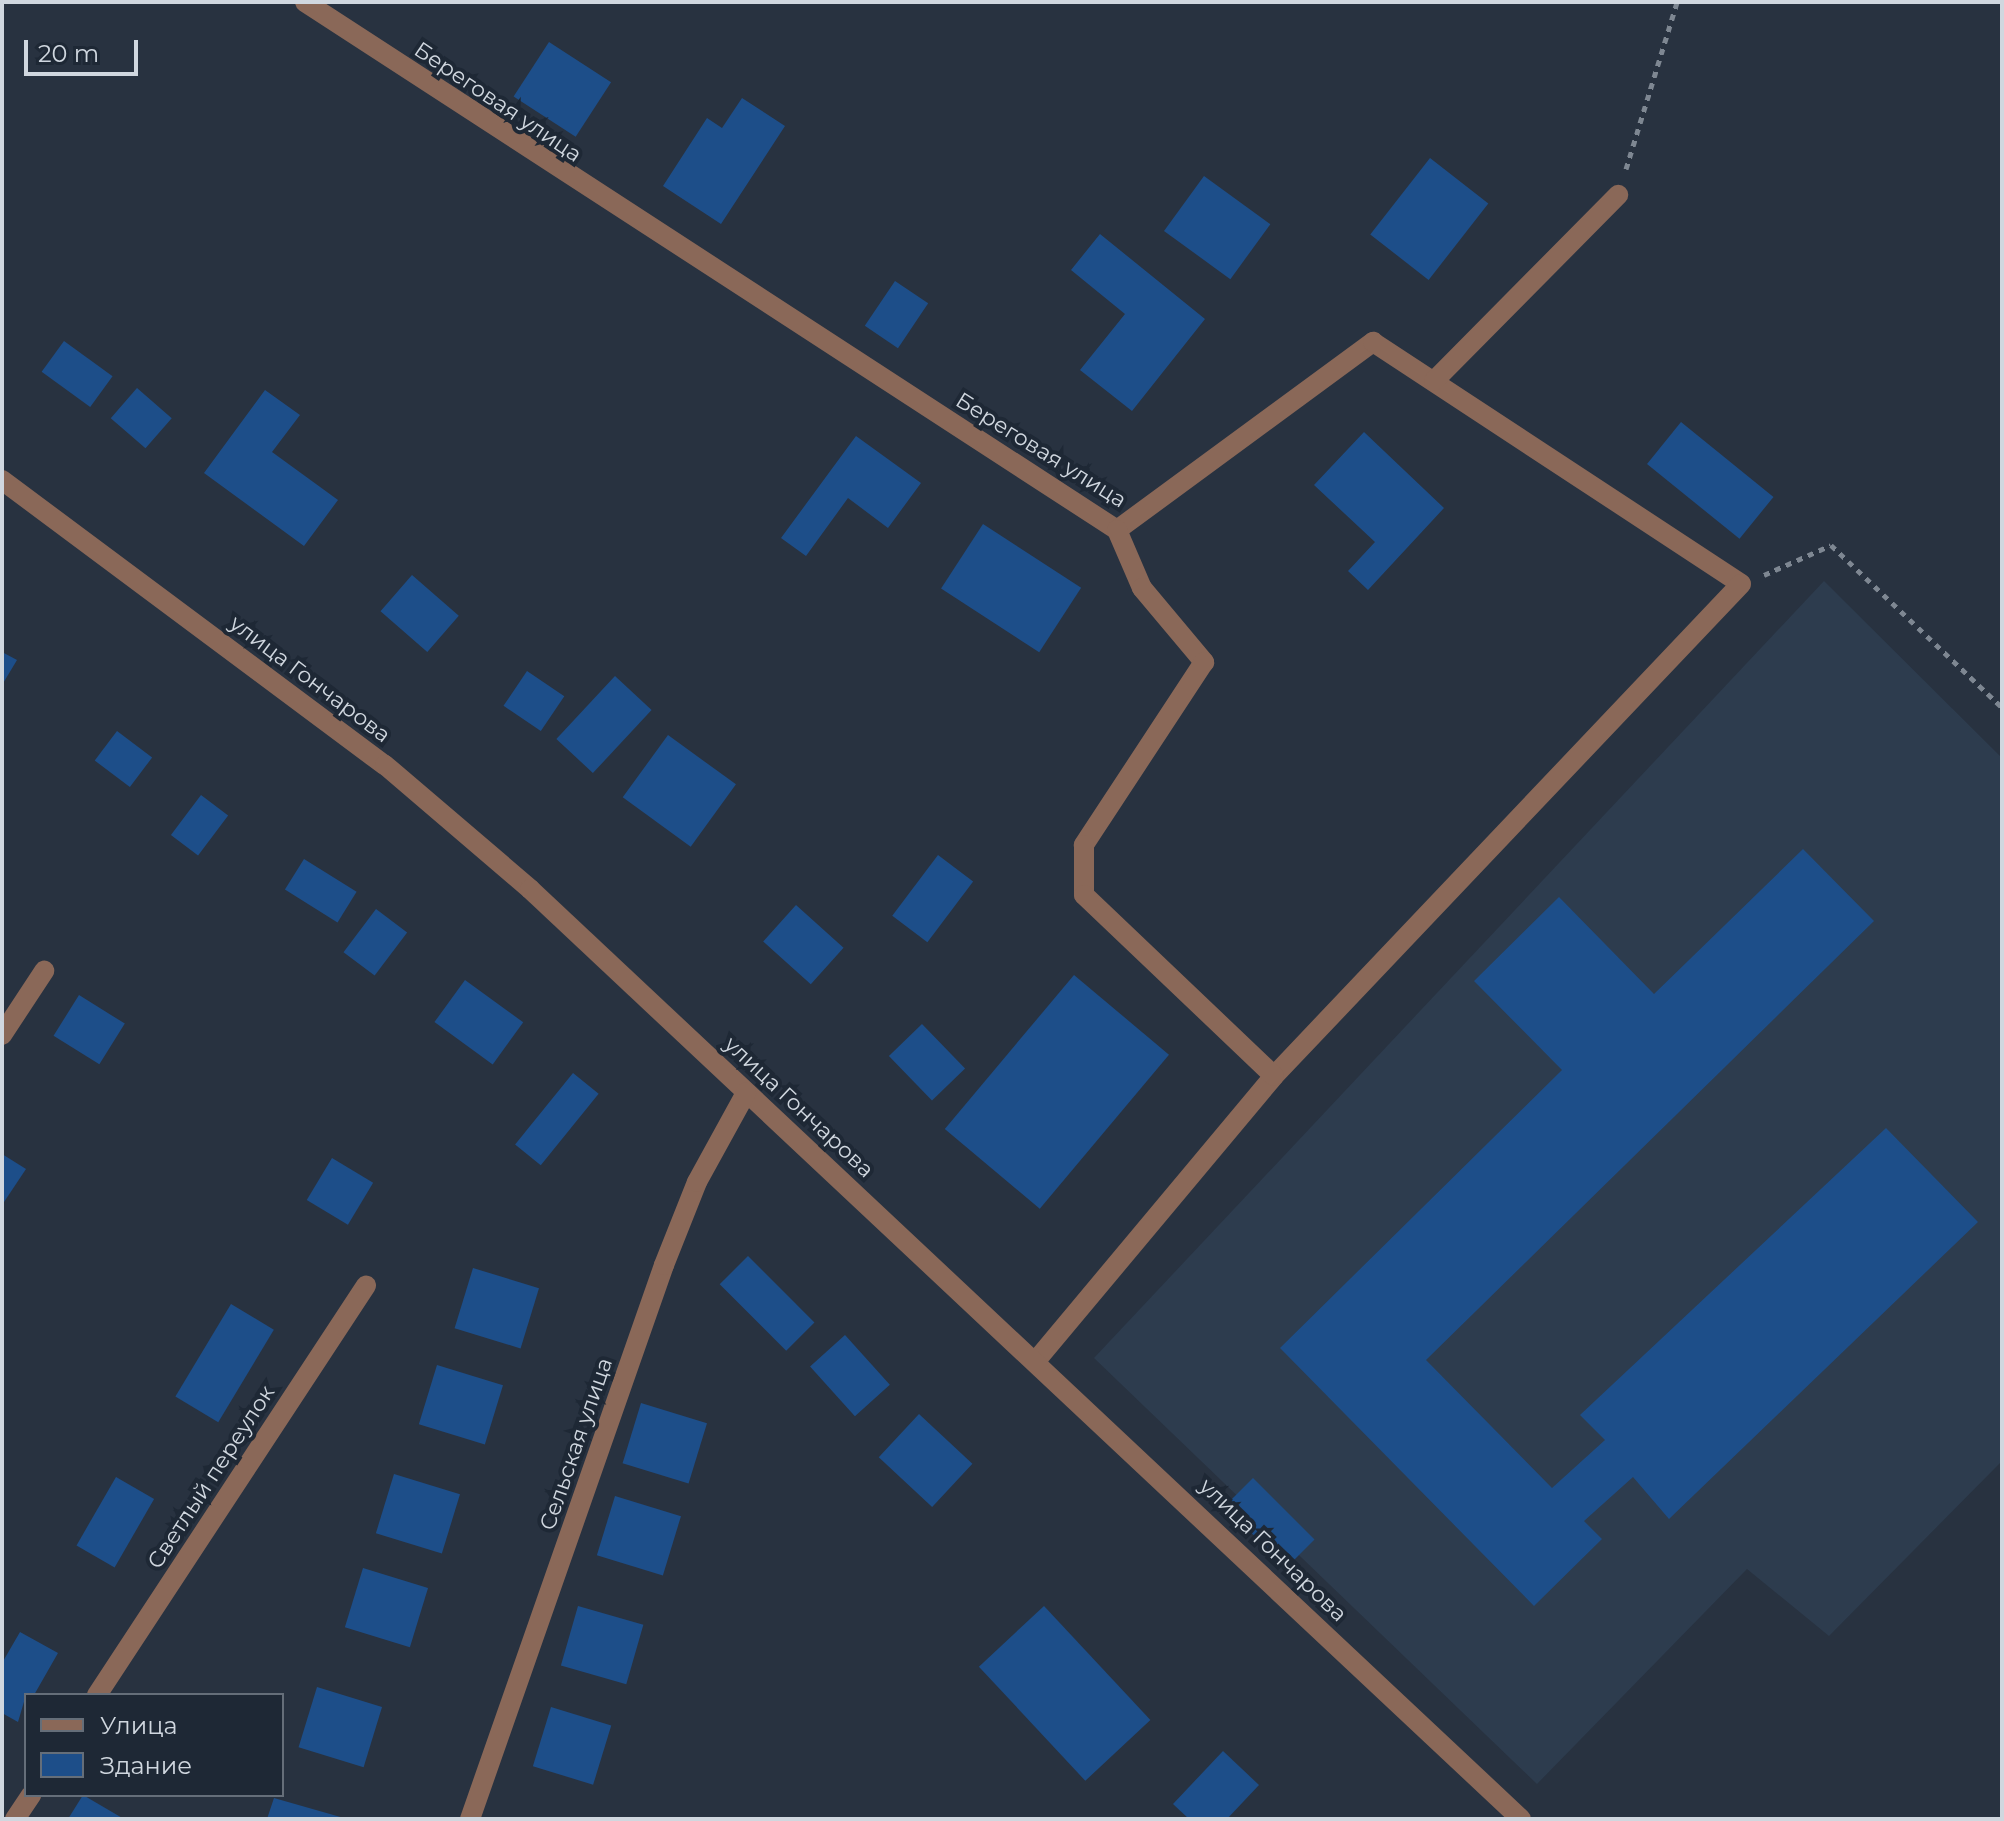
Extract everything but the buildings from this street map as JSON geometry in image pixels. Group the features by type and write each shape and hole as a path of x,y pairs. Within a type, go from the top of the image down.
{"street":[{"name":"Береговая улица","path":"305,2 1117,530 1373,342 1741,584"},
{"path":"1434,381 1618,195"},
{"name":"улица Гончарова","path":"2,480 385,765 530,889 746,1093 1037,1359 1521,1819"},
{"path":"1117,530 1142,588 1204,662 1084,845 1084,895 1274,1076"},
{"path":"1037,1359 1274,1076 1741,584"},
{"path":"2,1035 44,971"},
{"name":"Сельская улица","path":"470,1819 664,1265 697,1182 746,1093"},
{"name":"Светлый переулок","path":"98,1693 366,1286"},
{"path":"15,1819 30,1797"}],"path":[{"path":"1618,195 1677,2"},
{"path":"1741,584 1831,545 2002,707"}],"shaded area":[{"path":"1824,581 2002,758 2002,1461 1829,1636 1747,1569 1537,1784 1094,1358"}]}
